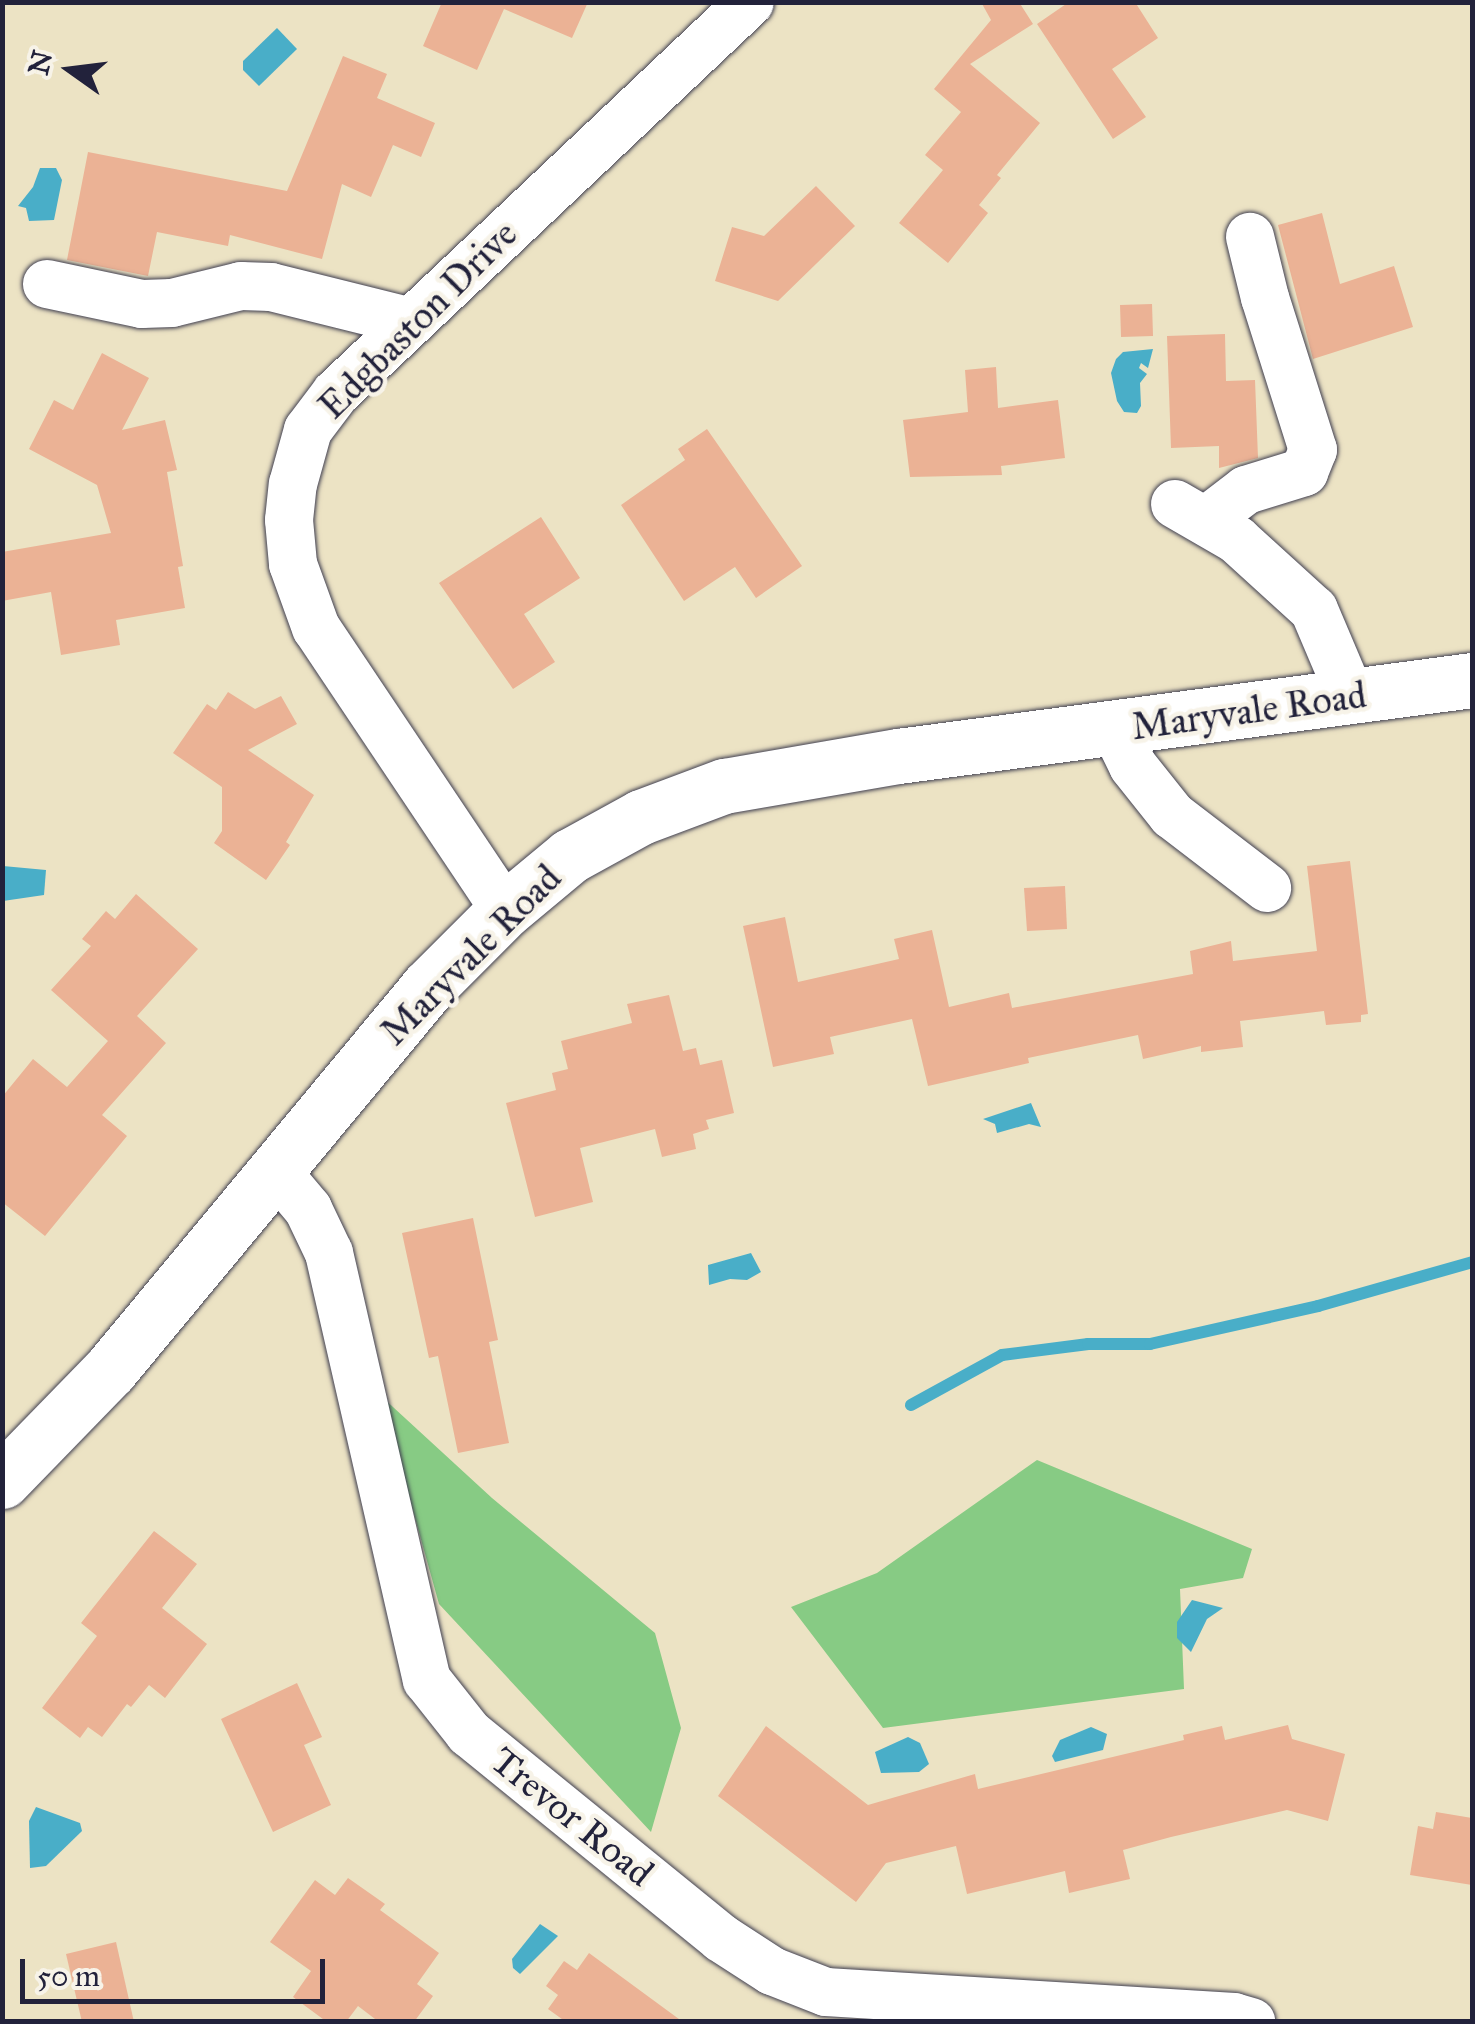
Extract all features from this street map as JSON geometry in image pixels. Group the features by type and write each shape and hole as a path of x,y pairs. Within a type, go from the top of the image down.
{"street":[{"name":"Edgbaston Drive","path":"505,910 316,628 293,564 289,520 293,484 308,430 336,393 750,2"},
{"path":"1250,237 1264,298 1313,450 1304,472 1192,511 1273,569 1314,610 1351,697"},
{"path":"48,284 142,304 172,303 242,286 271,287 411,322"},
{"name":"Maryvale Road","path":"2,1481 110,1370 428,987 505,910 584,848 641,817 724,786 898,756 1472,680"},
{"path":"1114,729 1132,766 1172,815 1267,888"},
{"name":"Trevor Road","path":"276,1171 308,1209 330,1252 427,1680 469,1733 721,1938 772,1970 826,1992 1234,2017 1251,2022"}],"green space":[{"path":"381,1396 492,1498 655,1633 681,1728 651,1832 439,1604"},
{"path":"1037,1460 1252,1549 1243,1578 1180,1589 1184,1689 883,1728 791,1607 877,1573"}],"water":[{"path":"277,28 297,49 259,86 243,70 243,61"},
{"path":"40,168 56,168 62,180 54,220 29,221 26,208 18,206 33,187"},
{"path":"1153,349 1148,368 1141,363 1139,368 1147,374 1140,383 1141,406 1137,413 1124,412 1117,401 1111,373 1116,359 1123,352"},
{"path":"3,866 46,870 44,895 3,901"},
{"path":"1031,1103 1041,1127 1029,1124 997,1133 995,1124 983,1119"},
{"path":"751,1253 761,1272 747,1280 730,1279 709,1285 708,1265"},
{"path":"1192,1600 1223,1608 1207,1619 1191,1652 1177,1638 1177,1622"},
{"path":"1091,1727 1107,1734 1103,1750 1055,1762 1052,1756 1060,1740"},
{"path":"908,1737 920,1743 929,1764 919,1772 881,1773 875,1752"},
{"path":"36,1807 80,1823 82,1831 46,1866 30,1868 29,1821"},
{"path":"540,1924 558,1936 520,1974 513,1968 512,1959"}],"building":[{"path":"442,2 588,2 572,38 504,9 477,70 423,46"},
{"path":"981,2 1019,2 1033,24 970,64 1040,123 997,175 1001,178 979,205 988,213 948,263 899,223 943,170 925,155 961,112 934,89 991,20"},
{"path":"1069,2 1135,2 1158,38 1112,69 1146,117 1113,139 1037,24"},
{"path":"343,56 387,74 377,98 435,123 421,157 393,145 371,197 342,184 322,259 230,235 228,246 157,232 148,276 67,260 88,152 287,191"},
{"path":"816,186 855,226 778,301 715,281 732,227 764,236"},
{"path":"1322,213 1340,284 1394,266 1413,327 1313,359 1278,225"},
{"path":"1152,304 1153,336 1121,337 1120,305"},
{"path":"1225,334 1226,381 1255,380 1258,458 1219,468 1219,446 1171,448 1167,336"},
{"path":"102,353 149,378 122,430 165,420 177,470 167,472 183,566 178,567 185,608 116,620 120,645 61,655 51,592 2,601 2,552 111,533 97,485 29,449 54,400 73,410"},
{"path":"996,367 998,408 1058,400 1065,458 1001,466 1002,475 910,477 903,420 968,412 965,370"},
{"path":"707,429 802,566 756,598 735,567 684,601 621,505 685,460 678,449"},
{"path":"541,517 580,578 524,614 555,662 513,689 439,583"},
{"path":"228,692 255,709 281,696 297,724 248,750 314,795 286,842 290,845 266,880 214,843 222,831 222,787 173,753 207,704 216,710"},
{"path":"1350,861 1368,1014 1361,1015 1361,1022 1326,1025 1324,1011 1240,1021 1243,1047 1201,1052 1201,1046 1143,1059 1138,1035 1028,1058 1029,1063 928,1086 912,1019 830,1037 834,1054 773,1067 743,926 785,917 798,982 899,959 894,939 932,930 949,1007 1009,993 1012,1008 1193,974 1190,951 1231,941 1233,961 1317,951 1307,866"},
{"path":"1065,886 1067,929 1027,931 1024,888"},
{"path":"136,894 198,949 137,1016 166,1043 102,1115 127,1136 45,1236 2,1202 2,1097 33,1059 67,1087 108,1041 51,990 91,946 82,939 106,911 115,919"},
{"path":"669,995 683,1051 696,1048 700,1065 722,1060 734,1113 706,1120 709,1129 693,1134 696,1149 662,1157 655,1129 580,1148 593,1202 535,1217 506,1103 556,1090 552,1073 568,1069 561,1041 632,1023 627,1004"},
{"path":"473,1218 498,1340 489,1342 509,1443 458,1453 438,1356 429,1358 402,1233"},
{"path":"154,1531 197,1564 162,1608 207,1644 165,1698 149,1685 131,1707 127,1704 102,1737 88,1727 80,1738 42,1708 97,1636 81,1623"},
{"path":"297,1683 322,1737 304,1745 331,1805 273,1832 221,1719"},
{"path":"1288,1725 1292,1739 1345,1754 1328,1821 1287,1810 1123,1850 1130,1879 1069,1893 1065,1871 967,1894 956,1846 886,1863 856,1902 718,1796 766,1726 868,1805 975,1774 978,1789 1184,1740 1183,1735 1222,1726 1225,1740"},
{"path":"1436,1812 1472,1818 1472,1885 1410,1875 1418,1826 1433,1829"},
{"path":"348,1878 385,1904 380,1910 439,1953 417,1984 433,1996 414,2022 379,2022 358,2006 346,2022 327,2022 293,1997 311,1971 270,1942 315,1880 335,1895"},
{"path":"116,1942 134,2022 82,2022 66,1954"},
{"path":"589,1953 683,2022 566,2022 548,2009 558,1995 546,1986 564,1961 577,1970"}],"waterway":[{"path":"911,1405 1002,1355 1088,1344 1150,1344 1318,1306 1472,1262"}]}
